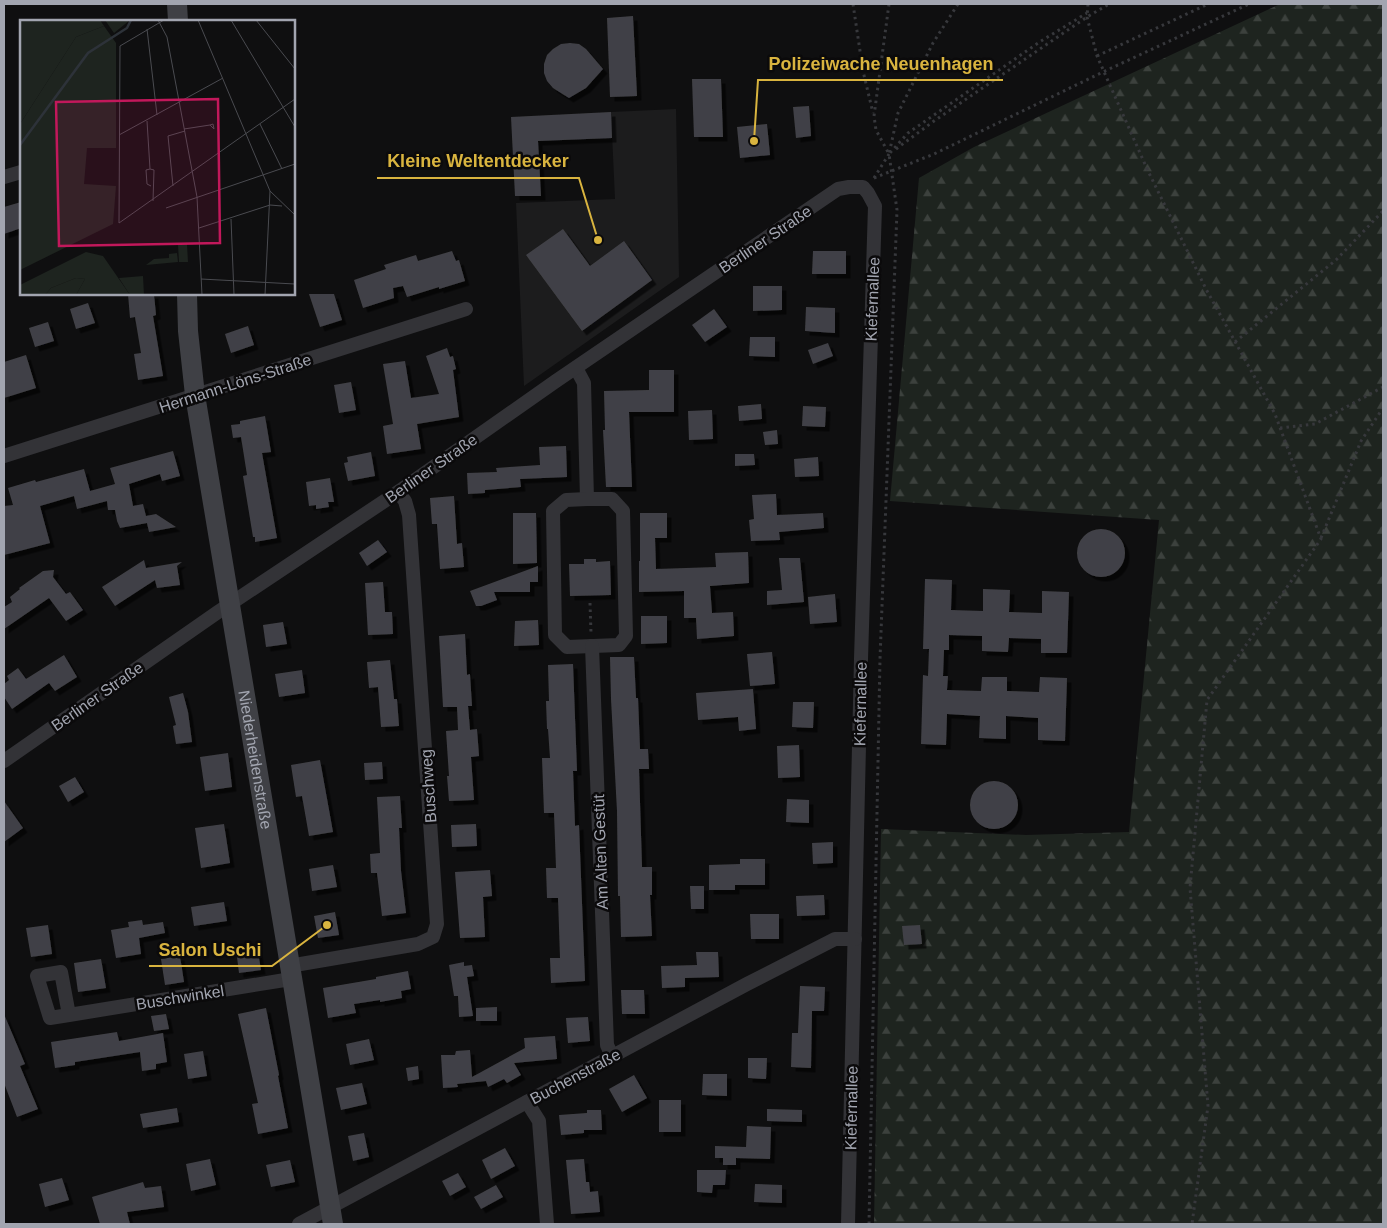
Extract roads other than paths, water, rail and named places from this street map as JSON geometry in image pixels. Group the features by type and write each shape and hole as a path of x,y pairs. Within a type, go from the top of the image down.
{"street":[{"path":"177,4 178,20"},
{"path":"4,177 20,172"},
{"name":"Berliner Straße","path":"4,761 230,603 398,492 838,189 862,187"},
{"name":"Kiefernallee","path":"848,1224 861,659 875,206 868,192 862,187"},
{"name":"Niederheidenstraße","path":"187,295 188,331 195,395 332,1216"},
{"name":"Hermann-Löns-Straße","path":"4,456 466,309"},
{"path":"576,368 584,383 587,499"},
{"name":"Buschweg","path":"290,972 418,944 433,937 437,924 409,515 405,501 398,492"},
{"path":"587,499 612,499 623,511 626,636 618,645 567,647 554,636 553,511 566,500 587,499"},
{"name":"Am Alten Gestüt","path":"592,646 607,1045 612,1056"},
{"name":"Buchenstraße","path":"299,1224 332,1216 527,1102 746,984 836,939 855,939"},
{"name":"Buschwinkel","path":"69,1014 290,972"},
{"path":"527,1102 539,1121 547,1224"}],"place":[{"name":"Polizeiwache Neuenhagen","path":"754,141"},
{"name":"Kleine Weltentdecker","path":"598,240"},
{"name":"Salon Uschi","path":"327,925"}]}
